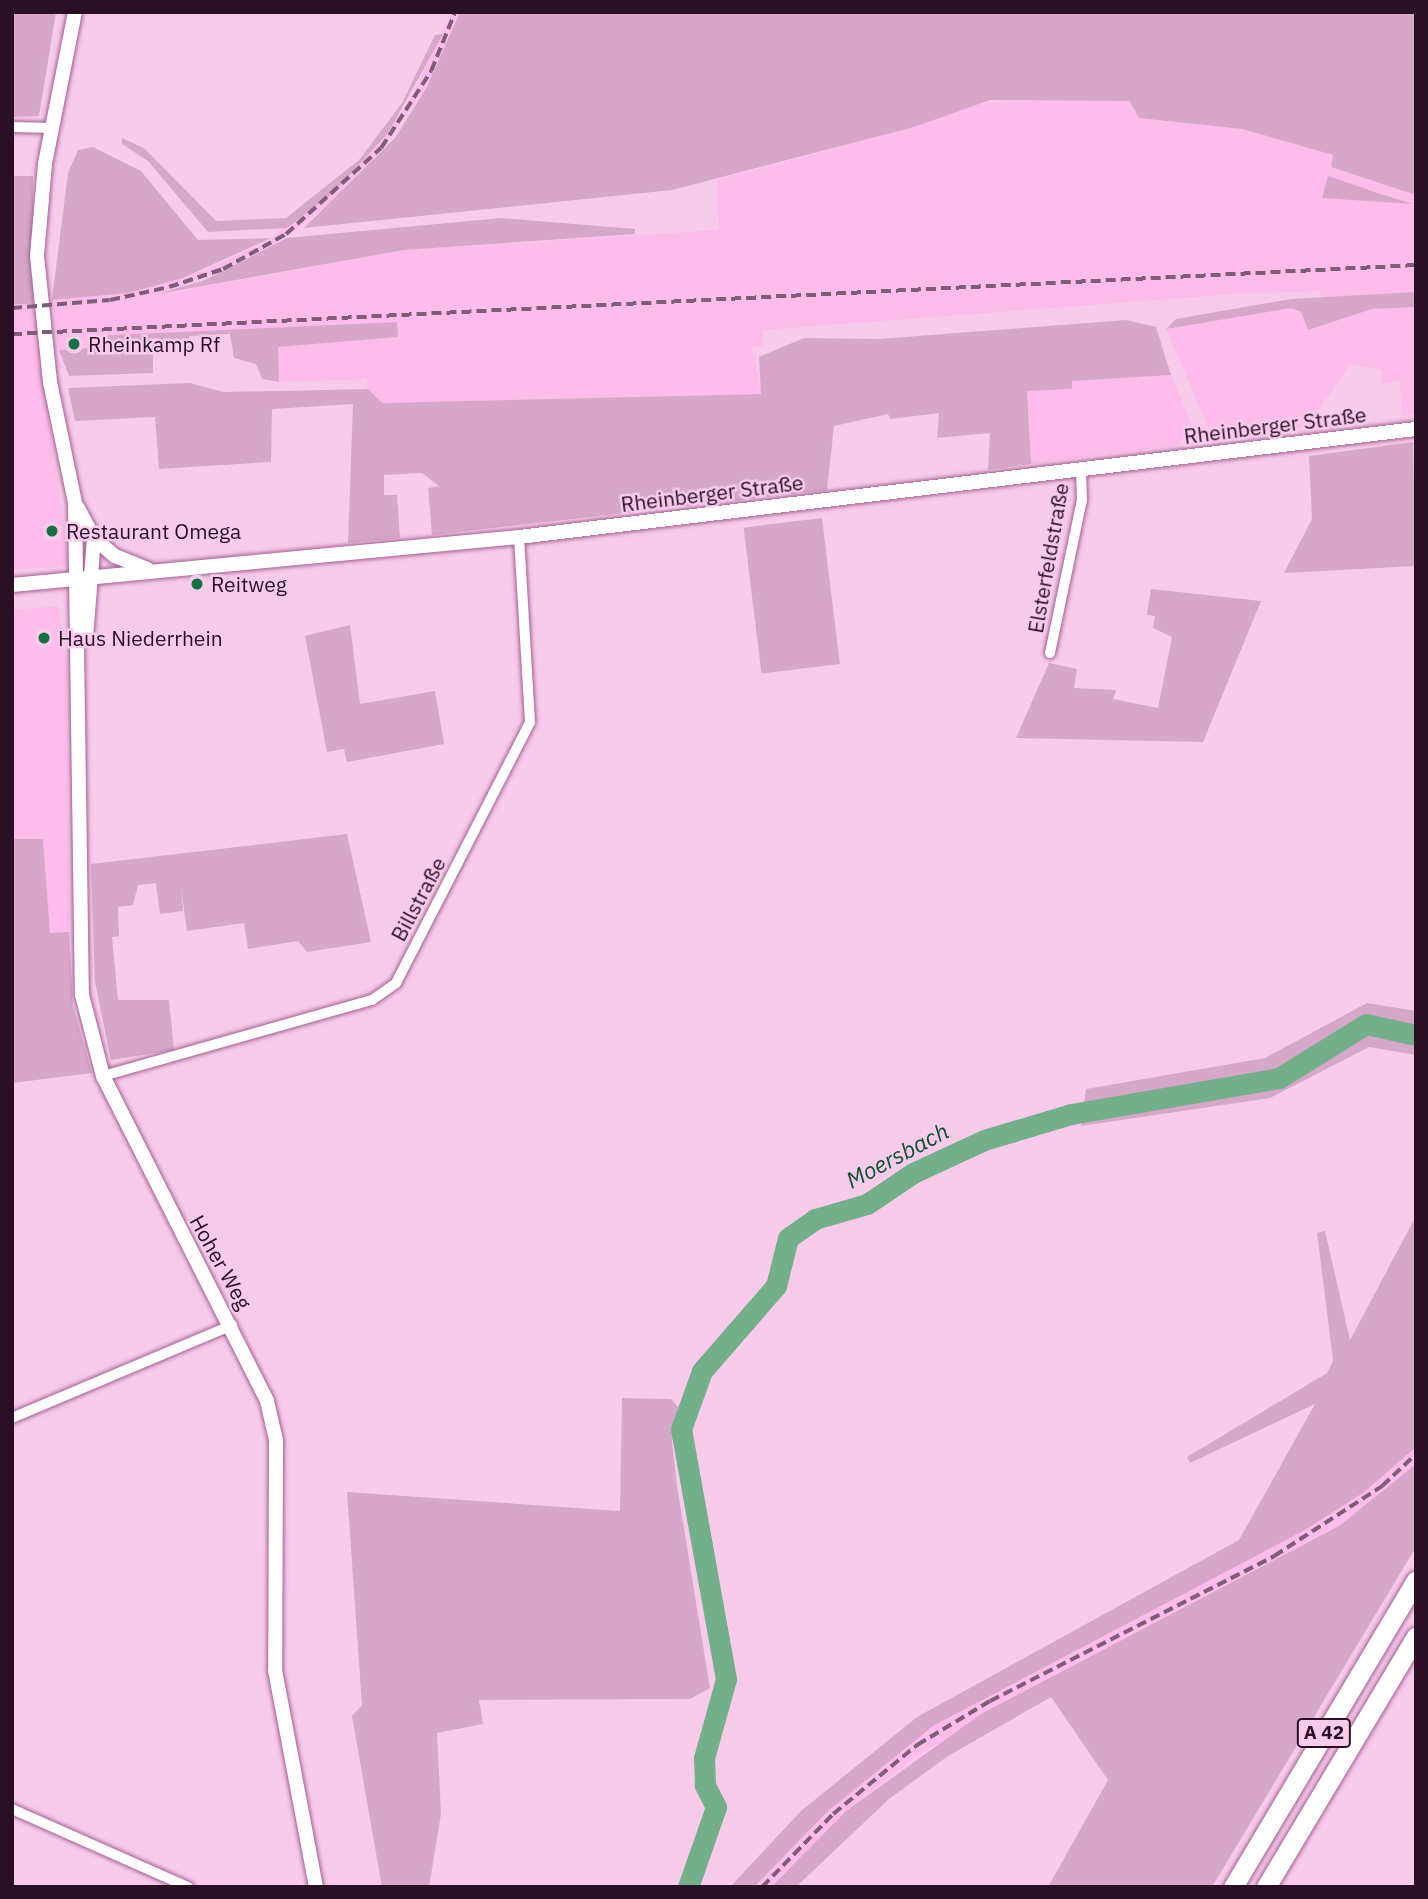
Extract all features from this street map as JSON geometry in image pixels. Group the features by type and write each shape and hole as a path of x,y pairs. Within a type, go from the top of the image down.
{"highway":[{"name":"A 42","path":"1233,1887 1416,1580"},
{"name":"A 42","path":"1266,1887 1416,1636"}],"main road":[{"path":"75,12 51,128 38,270 50,382 75,503 77,579"},
{"name":"Rheinberger Straße","path":"12,586 149,569 519,537 1416,429"},
{"path":"75,503 94,538 115,556 149,569"},
{"path":"94,538 96,576"},
{"name":"Hoher Weg","path":"81,664 96,576"},
{"name":"Hoher Weg","path":"77,579 81,664 80,972 103,1076 232,1325 268,1401 276,1440 275,1670 316,1887"}],"street":[{"path":"12,127 51,128"},
{"name":"Elsterfeldstraße","path":"1050,653 1082,500 1081,470"},
{"name":"Billstraße","path":"103,1076 372,1000 396,983 530,722 519,537"},
{"path":"12,1418 232,1325"},
{"path":"12,1809 188,1887"}],"shaded area":[{"path":"12,12 56,12 39,116 12,117"},
{"path":"452,12 460,12 427,87 357,182 270,249 164,294 404,250 719,230 717,180 914,127 976,103 1070,100 1130,101 1140,118 1242,129 1334,155 1331,167 1416,195 1416,292 1323,302 1320,291 1234,294 763,330 763,346 752,347 762,394 381,403 368,396 367,379 279,382 278,347 398,337 397,322 89,336 88,348 59,350 52,300 128,293 193,275 264,243 333,193 408,104","holes":["1328,177 1408,202 1323,198"]},
{"path":"460,12 1416,12 1416,195 1331,167 1333,155 1242,129 1139,118 1130,101 990,100 914,127 672,190 304,228 395,138 427,87"},
{"path":"443,34 388,133 333,193 287,228 208,232 148,161 122,144 122,138 144,148 216,221 286,218 359,160 402,103 435,35"},
{"path":"93,147 141,171 198,240 271,238 183,278 128,293 52,300 68,173 78,150"},
{"path":"12,176 33,176 33,304 12,304"},
{"path":"1328,176 1381,194 1413,204 1322,198"},
{"path":"501,218 635,229 635,234 404,250 158,294 205,280 287,238"},
{"path":"1416,292 1416,307 1372,309 1308,330 1301,312 1291,308 1166,329 1176,319 1291,299"},
{"path":"34,303 69,566 12,570 12,304"},
{"path":"1416,307 1416,414 1402,416 1400,381 1382,383 1382,370 1350,364 1306,428 1223,438 1209,429 1166,329 1291,308 1301,312 1308,330 1372,309"},
{"path":"1126,320 1156,327 1171,375 1072,381 1072,389 1027,391 1031,464 988,470 990,433 937,438 939,413 890,419 888,414 834,426 827,490 432,535 428,488 439,486 422,473 384,475 384,495 397,495 400,538 348,543 353,404 272,409 271,462 159,469 155,417 75,421 68,388 190,383 224,392 368,389 382,403 761,394 759,357 804,338 879,339"},
{"path":"397,322 398,337 278,347 279,382 262,379 256,364 234,358 230,334 189,336 189,349 153,345 153,373 69,376 59,350 88,348 89,336"},
{"path":"1171,375 1193,427 1179,445 1031,464 1027,391 1072,389 1072,381"},
{"path":"1413,442 1416,566 1284,573 1312,519 1309,456"},
{"path":"822,518 840,664 762,674 744,528"},
{"path":"1151,589 1261,601 1203,742 1016,738 1049,663 1077,669 1074,688 1116,690 1113,699 1158,708 1172,637 1153,628 1155,616 1147,615"},
{"path":"58,606 67,664 69,932 50,934 43,840 12,839 12,610"},
{"path":"350,625 360,704 435,691 444,744 347,762 344,749 327,752 305,636"},
{"path":"347,834 371,942 307,952 298,941 248,949 244,923 187,931 181,888 183,911 160,914 156,883 138,885 133,905 118,907 119,936 112,937 118,1000 169,1000 174,1050 111,1060 95,982 91,864"},
{"path":"12,839 43,839 50,933 69,932 73,1006 92,1073 12,1083"},
{"path":"1367,1003 1416,1011 1416,1055 1369,1047 1270,1098 1081,1126 1086,1089 1265,1058"},
{"path":"1416,1216 1416,1447 1363,1493 1305,1530 933,1726 827,1812 754,1887 730,1887 801,1811 917,1717 1239,1540 1315,1404 1190,1463 1187,1457 1327,1373 1333,1361 1317,1233 1325,1231 1350,1340"},
{"path":"622,1398 671,1399 678,1407 672,1442 677,1486 710,1688 690,1699 479,1700 483,1724 437,1733 441,1814 429,1887 382,1887 352,1716 362,1705 347,1492 620,1511"},
{"path":"1416,1446 1416,1464 1339,1526 1041,1682 916,1757 846,1811 771,1887 754,1887 827,1812 933,1726 1305,1530 1363,1493"},
{"path":"1416,1464 1416,1547 1212,1887 1048,1887 1108,1780 1051,1697 948,1756 889,1799 796,1887 771,1887 846,1811 981,1714 1339,1526"}],"waterway":[{"name":"Moersbach","path":"688,1887 716,1807 705,1785 704,1758 726,1679 681,1429 702,1371 776,1286 788,1238 815,1219 867,1204 913,1173 984,1140 1071,1114 1279,1078 1366,1024 1416,1035"}],"railway":[{"path":"12,308 110,300 169,287 223,269 286,234 381,148 431,71 455,12"},
{"path":"12,334 1416,265"},
{"path":"762,1887 833,1814 917,1745 990,1701 1274,1556 1382,1486 1416,1454"}],"place":[{"name":"Rheinkamp Rf","path":"74,344"},
{"name":"Restaurant Omega","path":"52,531"},
{"name":"Reitweg","path":"197,584"},
{"name":"Haus Niederrhein","path":"44,638"}]}
